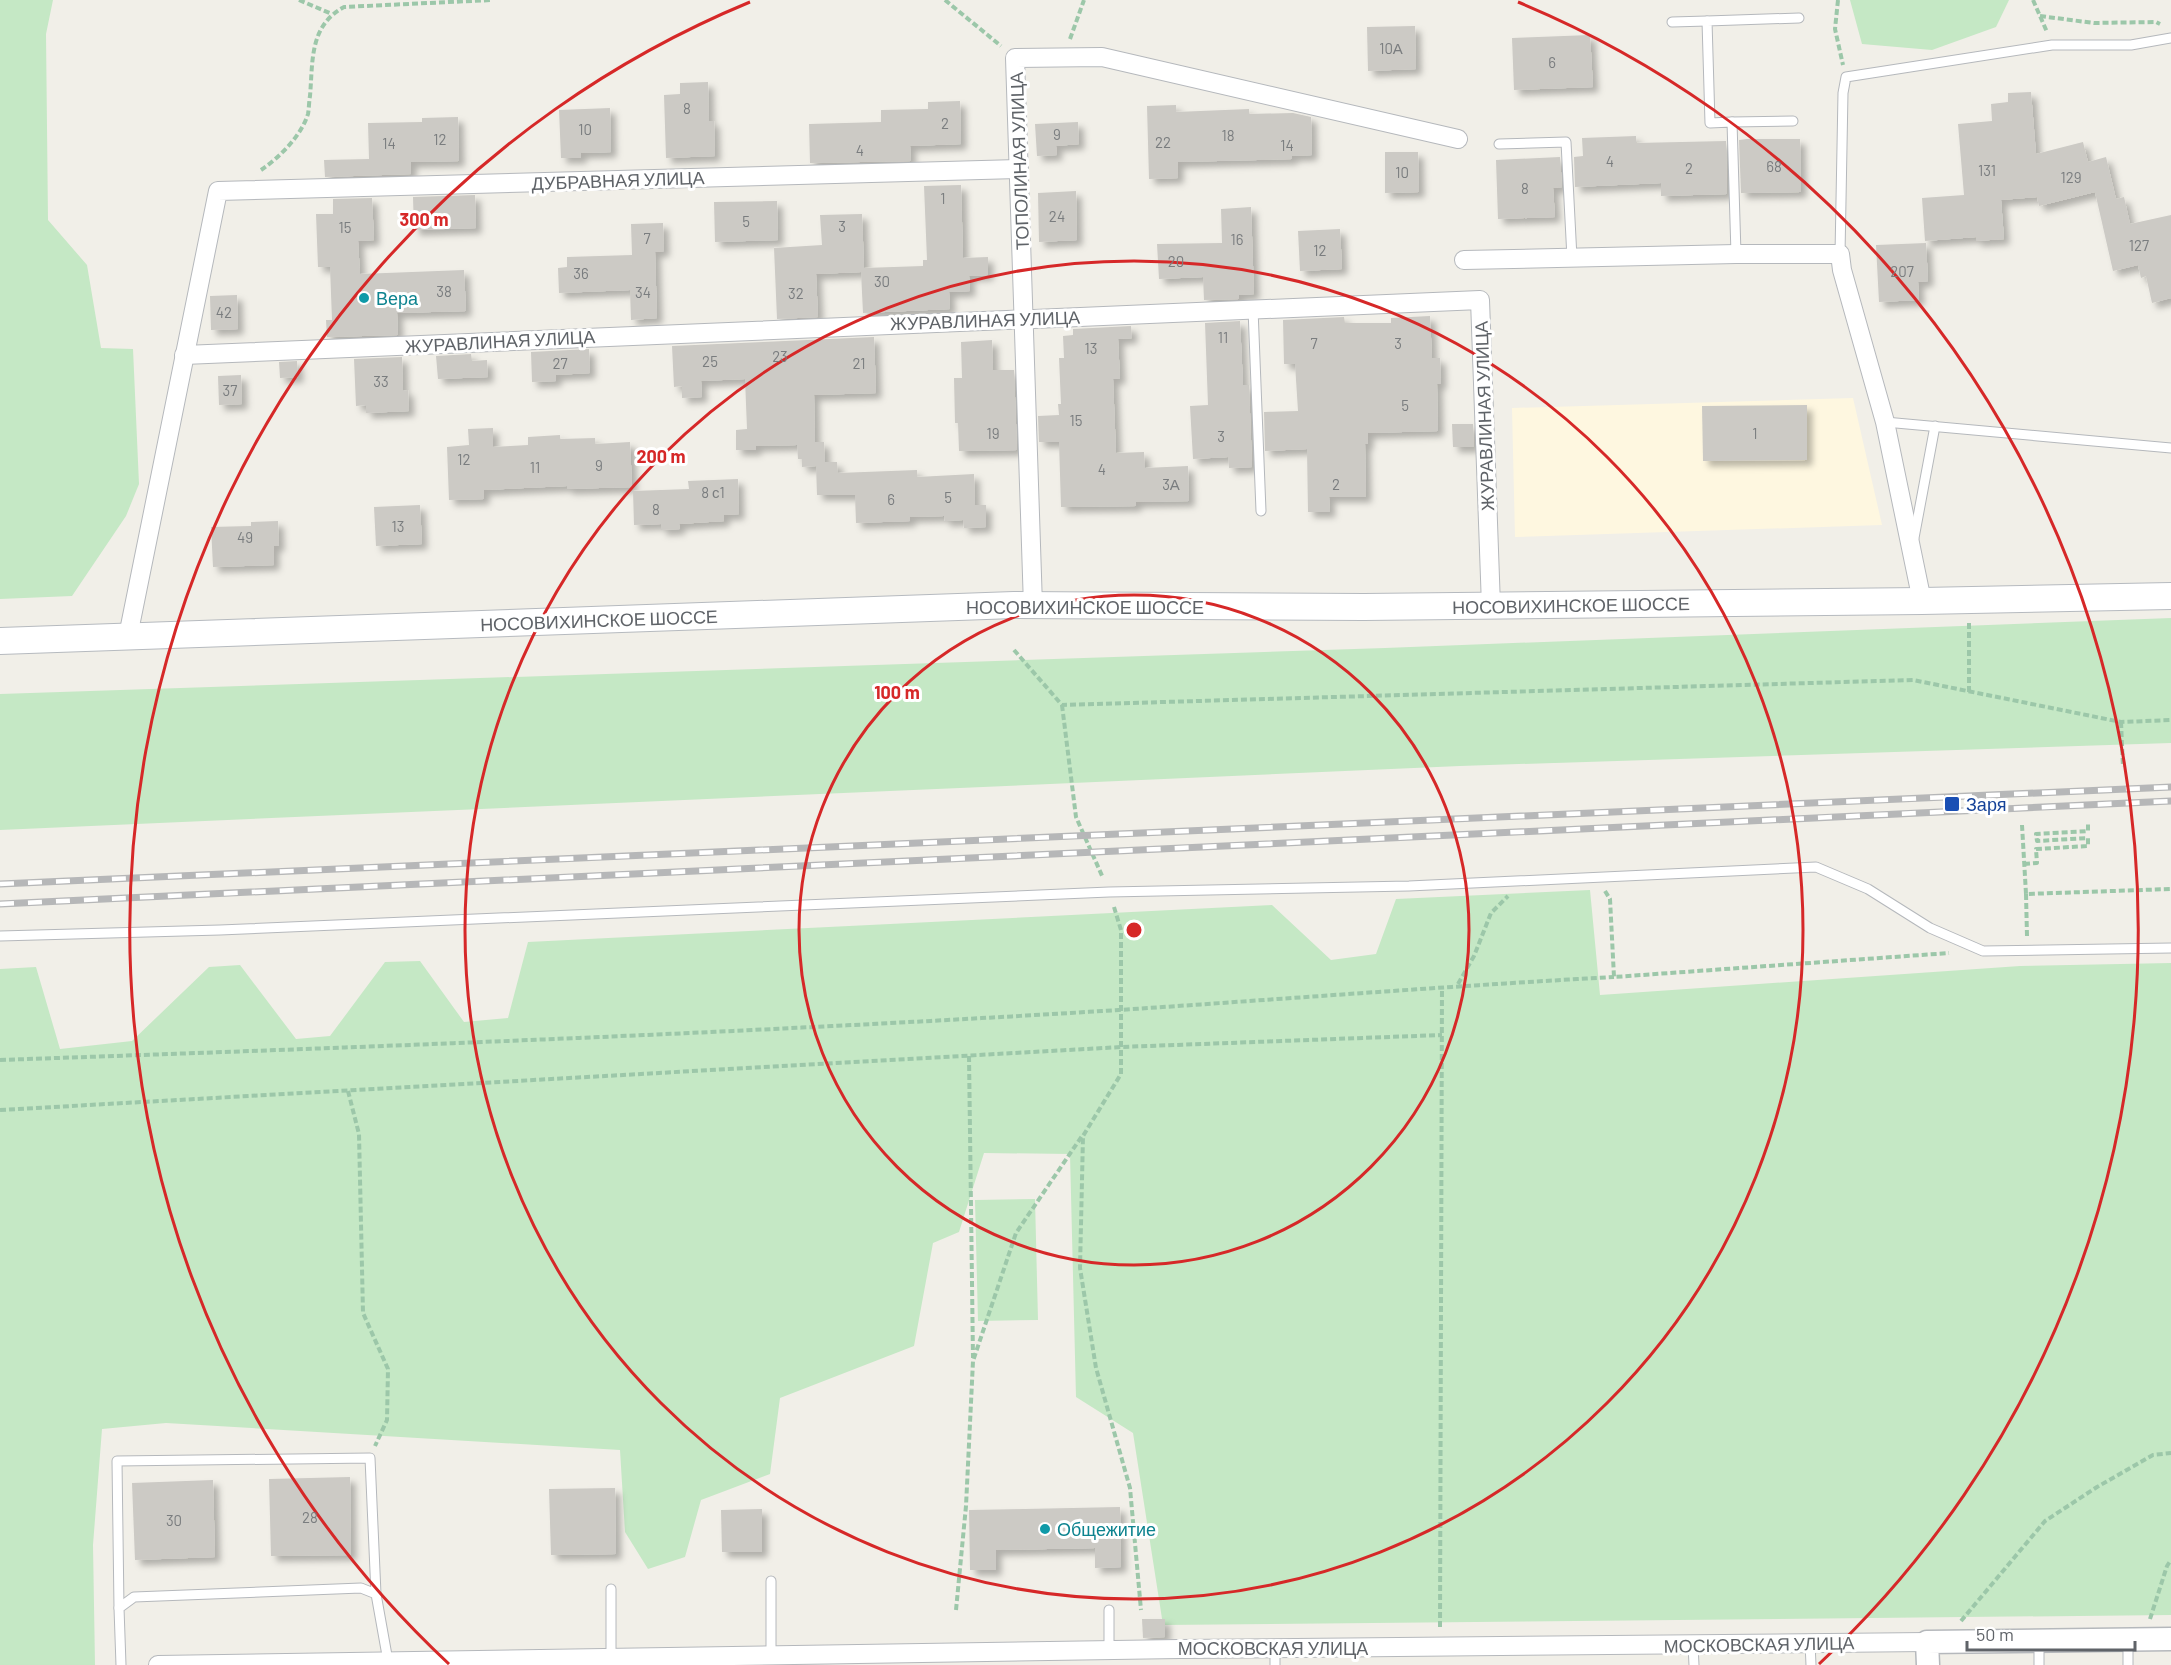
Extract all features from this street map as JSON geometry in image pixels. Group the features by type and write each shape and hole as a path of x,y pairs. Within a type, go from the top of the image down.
{"main road":[{"name":"НОСОВИХИНСКОЕ ШОССЕ","path":"0,641 1033,606 1491,606 2171,596"}],"street":[{"name":"ТОПОЛИНАЯ УЛИЦА","path":"1033,606 1016,58 1102,57 1458,139"},
{"name":"ДУБРАВНАЯ УЛИЦА","path":"184,355 218,191 1019,169"},
{"path":"1464,260 1840,254 1842,270 1885,422 1922,601"},
{"name":"ЖУРАВЛИНАЯ УЛИЦА","path":"184,355 1480,300 1491,606"},
{"path":"128,636 184,355"},
{"name":"МОСКОВСКАЯ УЛИЦА","path":"158,1665 611,1657 687,1661 771,1655 1109,1650 1135,1657 1411,1656 1440,1647 2171,1638"},
{"path":"1928,1665 1937,1642"}],"lane":[{"path":"1672,22 1799,18"},
{"path":"1707,21 1710,123 1793,121"},
{"path":"1840,254 1843,93 1846,77 2052,45 2131,45 2171,38"},
{"path":"1732,122 1736,254"},
{"path":"1499,144 1566,142 1572,258"},
{"path":"1253,309 1261,511"},
{"path":"1885,422 2171,448"},
{"path":"1912,552 1935,426"},
{"path":"0,936 232,930 1109,892 1408,886 1816,867 1868,889 1930,928 1983,951 2171,948"},
{"path":"122,1665 117,1461 370,1458 376,1594 388,1661"},
{"path":"771,1581 771,1655"},
{"path":"119,1608 134,1597 361,1588 376,1594"},
{"path":"611,1588 611,1657"},
{"path":"1109,1610 1109,1650"},
{"path":"2128,1665 2136,1639"},
{"path":"2039,1640 2039,1665"},
{"path":"1810,1643 1811,1665"},
{"path":"1693,1645 1694,1665"}],"path":[{"path":"299,0 332,14"},
{"path":"258,172 274,162 296,136 308,114 315,42 322,26 332,14 344,7 492,0"},
{"path":"945,0 1016,58"},
{"path":"1063,58 1084,0"},
{"path":"1838,0 1835,29 1846,77"},
{"path":"2033,0 2052,45"},
{"path":"2040,16 2094,23 2156,22 2163,26"},
{"path":"1969,692 1970,600"},
{"path":"973,1361 1016,1233 1083,1136 1121,1074 1121,930 1109,892 1076,817 1062,705 1014,650"},
{"path":"1062,705 1912,680 2121,722 2171,720"},
{"path":"2121,722 2123,767"},
{"path":"2024,864 2037,863 2036,849 2088,846 2088,838 2037,841 2037,834 2088,831 2088,822"},
{"path":"2022,825 2028,950"},
{"path":"1596,876 1610,899 1614,977"},
{"path":"1458,985 1474,957 1491,913 1524,880"},
{"path":"2026,894 2171,889"},
{"path":"0,1060 503,1042 1120,1010 1442,986 1614,977 1983,951"},
{"path":"1440,1647 1442,986"},
{"path":"0,1110 1120,1047 1442,1035"},
{"path":"956,1610 966,1506 973,1361 969,1056"},
{"path":"348,1090 359,1134 363,1313 388,1369 387,1420 370,1458"},
{"path":"1083,1136 1080,1268 1096,1368 1130,1488 1141,1610"},
{"path":"1937,1642 1968,1611 2045,1521 2097,1487 2153,1455 2171,1453"},
{"path":"2136,1639 2171,1560"}],"shaded area":[{"path":"1853,398 1882,525 1515,537 1512,408"}],"green space":[{"path":"0,0 53,0 46,34 48,220 87,265 101,348 133,349 139,484 126,516 72,596 0,599"},
{"path":"1850,0 2009,0 1996,27 1932,50 1862,44"},
{"path":"2171,618 2171,743 1460,766 0,830 0,694 1385,648"},
{"path":"1590,890 1600,995 2020,966 2171,963 2171,1615 1163,1625 1133,1433 1076,1397 1070,1154 984,1153 959,1232 933,1243 914,1346 780,1398 770,1474 701,1500 685,1557 648,1569 625,1532 620,1450 166,1423 102,1429 93,1545 95,1665 0,1665 0,969 36,967 60,1049 132,1041 209,967 240,965 296,1039 330,1036 385,962 420,961 464,1022 508,1018 528,942 1272,905 1331,960 1376,954 1396,899"},
{"path":"1035,1199 1038,1320 978,1321 975,1200"}],"building":[{"path":"1415,26 1416,69 1368,71 1367,27"},
{"path":"1590,35 1593,87 1514,90 1512,38"},
{"path":"708,82 709,121 714,121 715,156 666,158 664,95 680,94 680,83"},
{"path":"2031,92 2036,154 2083,142 2088,162 2106,157 2116,199 2124,197 2130,224 2171,215 2171,298 2152,303 2146,276 2141,278 2138,265 2113,271 2095,192 2039,206 2037,197 2001,200 2004,239 1976,241 1976,237 1925,241 1922,198 1964,195 1958,124 1992,121 1991,104 2008,102 2008,93"},
{"path":"960,101 961,144 910,146 911,161 810,163 809,124 881,122 881,110 928,109 928,102"},
{"path":"1176,105 1176,112 1249,109 1249,114 1293,113 1311,117 1312,155 1292,156 1292,159 1178,162 1178,178 1149,179 1147,106"},
{"path":"610,108 611,152 581,153 581,158 561,158 559,110"},
{"path":"458,117 459,161 411,162 411,174 325,177 324,160 369,159 368,123 422,122 422,118"},
{"path":"1078,122 1079,144 1056,146 1057,155 1037,156 1035,124"},
{"path":"1636,136 1636,143 1726,141 1727,194 1661,196 1661,183 1575,187 1574,157 1583,156 1582,138"},
{"path":"1800,139 1801,192 1741,193 1739,140"},
{"path":"1385,152 1418,152 1419,192 1385,193"},
{"path":"1560,157 1562,187 1553,188 1555,217 1498,219 1496,160"},
{"path":"961,185 963,258 988,257 988,275 969,276 970,291 949,292 950,309 863,313 861,272 816,274 818,317 777,319 774,248 822,245 820,215 862,214 864,268 923,266 923,260 927,260 924,186"},
{"path":"1076,191 1077,240 1039,242 1038,193"},
{"path":"475,195 476,228 414,230 413,197"},
{"path":"372,198 374,240 358,241 360,274 464,270 466,311 397,313 398,335 327,337 326,320 332,320 330,267 318,267 316,214 333,214 333,199"},
{"path":"777,201 778,240 715,242 714,202"},
{"path":"1251,207 1254,294 1239,295 1239,299 1204,300 1203,277 1159,279 1157,244 1222,243 1221,209"},
{"path":"663,223 664,251 655,252 657,318 631,320 630,290 559,293 558,268 567,267 567,257 632,255 631,224"},
{"path":"1340,229 1342,269 1300,271 1298,231"},
{"path":"1926,243 1928,281 1918,282 1919,300 1879,302 1876,245"},
{"path":"237,295 238,329 211,330 210,296"},
{"path":"1430,316 1432,358 1440,358 1441,384 1437,384 1438,431 1368,433 1368,444 1365,444 1366,497 1329,497 1330,512 1308,512 1307,449 1265,451 1264,412 1298,411 1295,364 1284,364 1283,320 1344,317 1345,323 1391,323 1391,318"},
{"path":"1240,321 1243,385 1249,385 1252,467 1229,468 1228,457 1193,459 1190,406 1208,405 1205,323"},
{"path":"1131,326 1132,338 1118,339 1120,379 1113,379 1116,453 1144,452 1145,468 1188,466 1189,501 1136,502 1136,506 1061,507 1059,442 1039,442 1038,416 1059,415 1058,404 1061,404 1059,358 1064,358 1063,336 1073,335 1073,329"},
{"path":"874,337 876,393 814,395 815,442 824,442 825,462 837,462 838,473 917,470 917,477 974,474 975,505 986,505 986,527 964,528 963,520 945,521 944,516 910,517 910,521 856,523 855,495 817,495 816,466 802,467 802,459 798,459 797,445 756,446 756,450 736,450 736,430 747,429 745,379 701,381 702,397 682,398 682,386 674,387 672,346"},
{"path":"992,340 993,370 1014,370 1017,450 959,451 958,423 955,423 954,378 962,378 961,342"},
{"path":"589,349 590,373 556,375 556,381 532,382 531,352"},
{"path":"471,354 472,361 487,360 488,377 438,379 436,356"},
{"path":"402,357 403,391 408,390 409,411 366,413 366,405 356,406 354,359"},
{"path":"297,361 298,377 280,378 279,362"},
{"path":"241,375 242,404 219,405 218,376"},
{"path":"1807,405 1807,460 1703,461 1702,406"},
{"path":"1452,424 1473,424 1474,447 1453,447"},
{"path":"493,428 493,447 528,445 528,437 560,435 560,439 595,438 595,444 630,442 632,487 567,489 567,486 484,490 484,499 449,500 447,447 469,445 468,429"},
{"path":"738,479 739,514 724,515 724,521 679,524 680,529 661,530 661,524 634,525 633,491 689,489 688,481"},
{"path":"420,505 422,544 376,546 374,507"},
{"path":"278,521 279,546 274,546 274,565 213,567 211,527 251,526 251,522"},
{"path":"350,1477 351,1555 271,1556 269,1479"},
{"path":"213,1480 215,1557 135,1560 132,1483"},
{"path":"615,1488 616,1554 551,1555 549,1489"},
{"name":"Общежитие","path":"1120,1507 1121,1567 1095,1568 1095,1548 996,1550 996,1570 970,1570 969,1510"},
{"path":"762,1509 762,1552 722,1552 721,1510"},
{"path":"1142,1619 1165,1619 1165,1637 1143,1638"}],"railway":[{"path":"0,884 2171,787"},
{"path":"0,904 2171,801"}],"place":[{"name":"Вера","path":"364,298"},
{"name":"Заря","path":"1952,804"},
{"name":"Общежитие","path":"1045,1529"}]}
